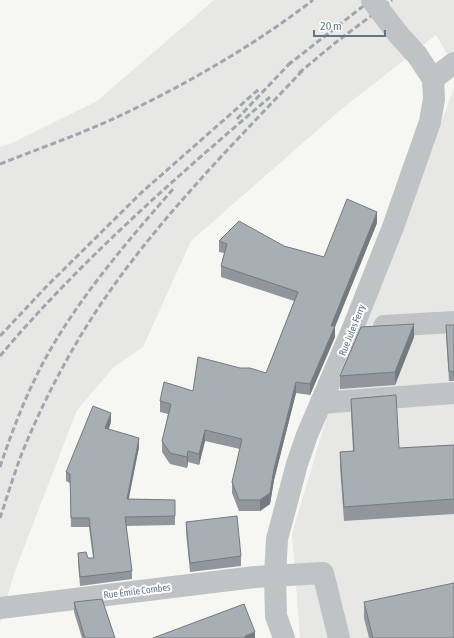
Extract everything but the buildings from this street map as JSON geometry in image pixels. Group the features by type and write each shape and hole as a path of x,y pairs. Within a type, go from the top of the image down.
{"street":[{"path":"372,0 398,34 417,55 433,79 454,63"},
{"name":"Rue Jules Ferry","path":"284,638 276,616 275,576 277,539 285,506 297,464 393,227 430,122 434,99 433,79"},
{"path":"353,328 454,322"},
{"path":"321,403 454,393"},
{"name":"Rue Émile Combes","path":"7,607 275,576 323,573 339,638"}],"shaded area":[{"path":"214,0 454,0 454,65 436,35 338,112 191,241 143,347 114,367 77,410 15,571 0,625 0,147 12,143 97,101"},
{"path":"454,89 454,638 300,638 292,534 328,413"}],"railway":[{"path":"0,164 101,124 166,93 243,49 291,17 313,0"},
{"path":"288,65 371,0"},
{"path":"299,73 335,43 392,0"},
{"path":"237,119 292,61"},
{"path":"0,518 22,453 40,412 74,347 98,309 124,272 180,202 210,168 303,70"},
{"path":"0,336 46,287 141,193 259,89"},
{"path":"0,356 62,287 129,221 270,97"},
{"path":"0,467 25,400 37,374 57,338 72,315 105,271 175,187"}]}
